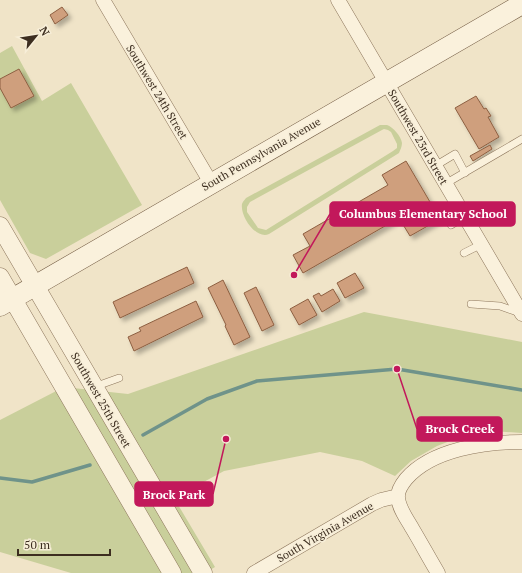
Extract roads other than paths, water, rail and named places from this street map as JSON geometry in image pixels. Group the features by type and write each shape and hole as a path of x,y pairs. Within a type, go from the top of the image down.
{"main road":[{"name":"South Pennsylvania Avenue","path":"6,302 522,4"}],"street":[{"name":"Southwest 24th Street","path":"103,0 211,183"},
{"name":"Southwest 23rd Street","path":"338,0 521,314"},
{"name":"Southwest 25th Street","path":"0,226 203,573"},
{"path":"0,277 6,302 172,573"},
{"path":"438,573 399,502 398,496 402,483 408,476 430,461 462,448 492,443 522,442"},
{"name":"South Virginia Avenue","path":"254,573 372,504 398,496"},
{"path":"146,529 169,515"}],"lane":[{"path":"445,184 522,140"},
{"path":"435,166 455,154 465,172"},
{"path":"451,225 464,217"},
{"path":"464,253 480,245"},
{"path":"471,304 500,306 521,314"},
{"path":"94,388 118,378"}],"waterway":[{"path":"143,435 207,399 257,381 397,369 522,390"},
{"path":"0,478 32,482 90,465"}],"place":[{"name":"Columbus Elementary School","path":"294,275"},
{"name":"Brock Creek","path":"397,369"},
{"name":"Brock Park","path":"226,439"}]}
